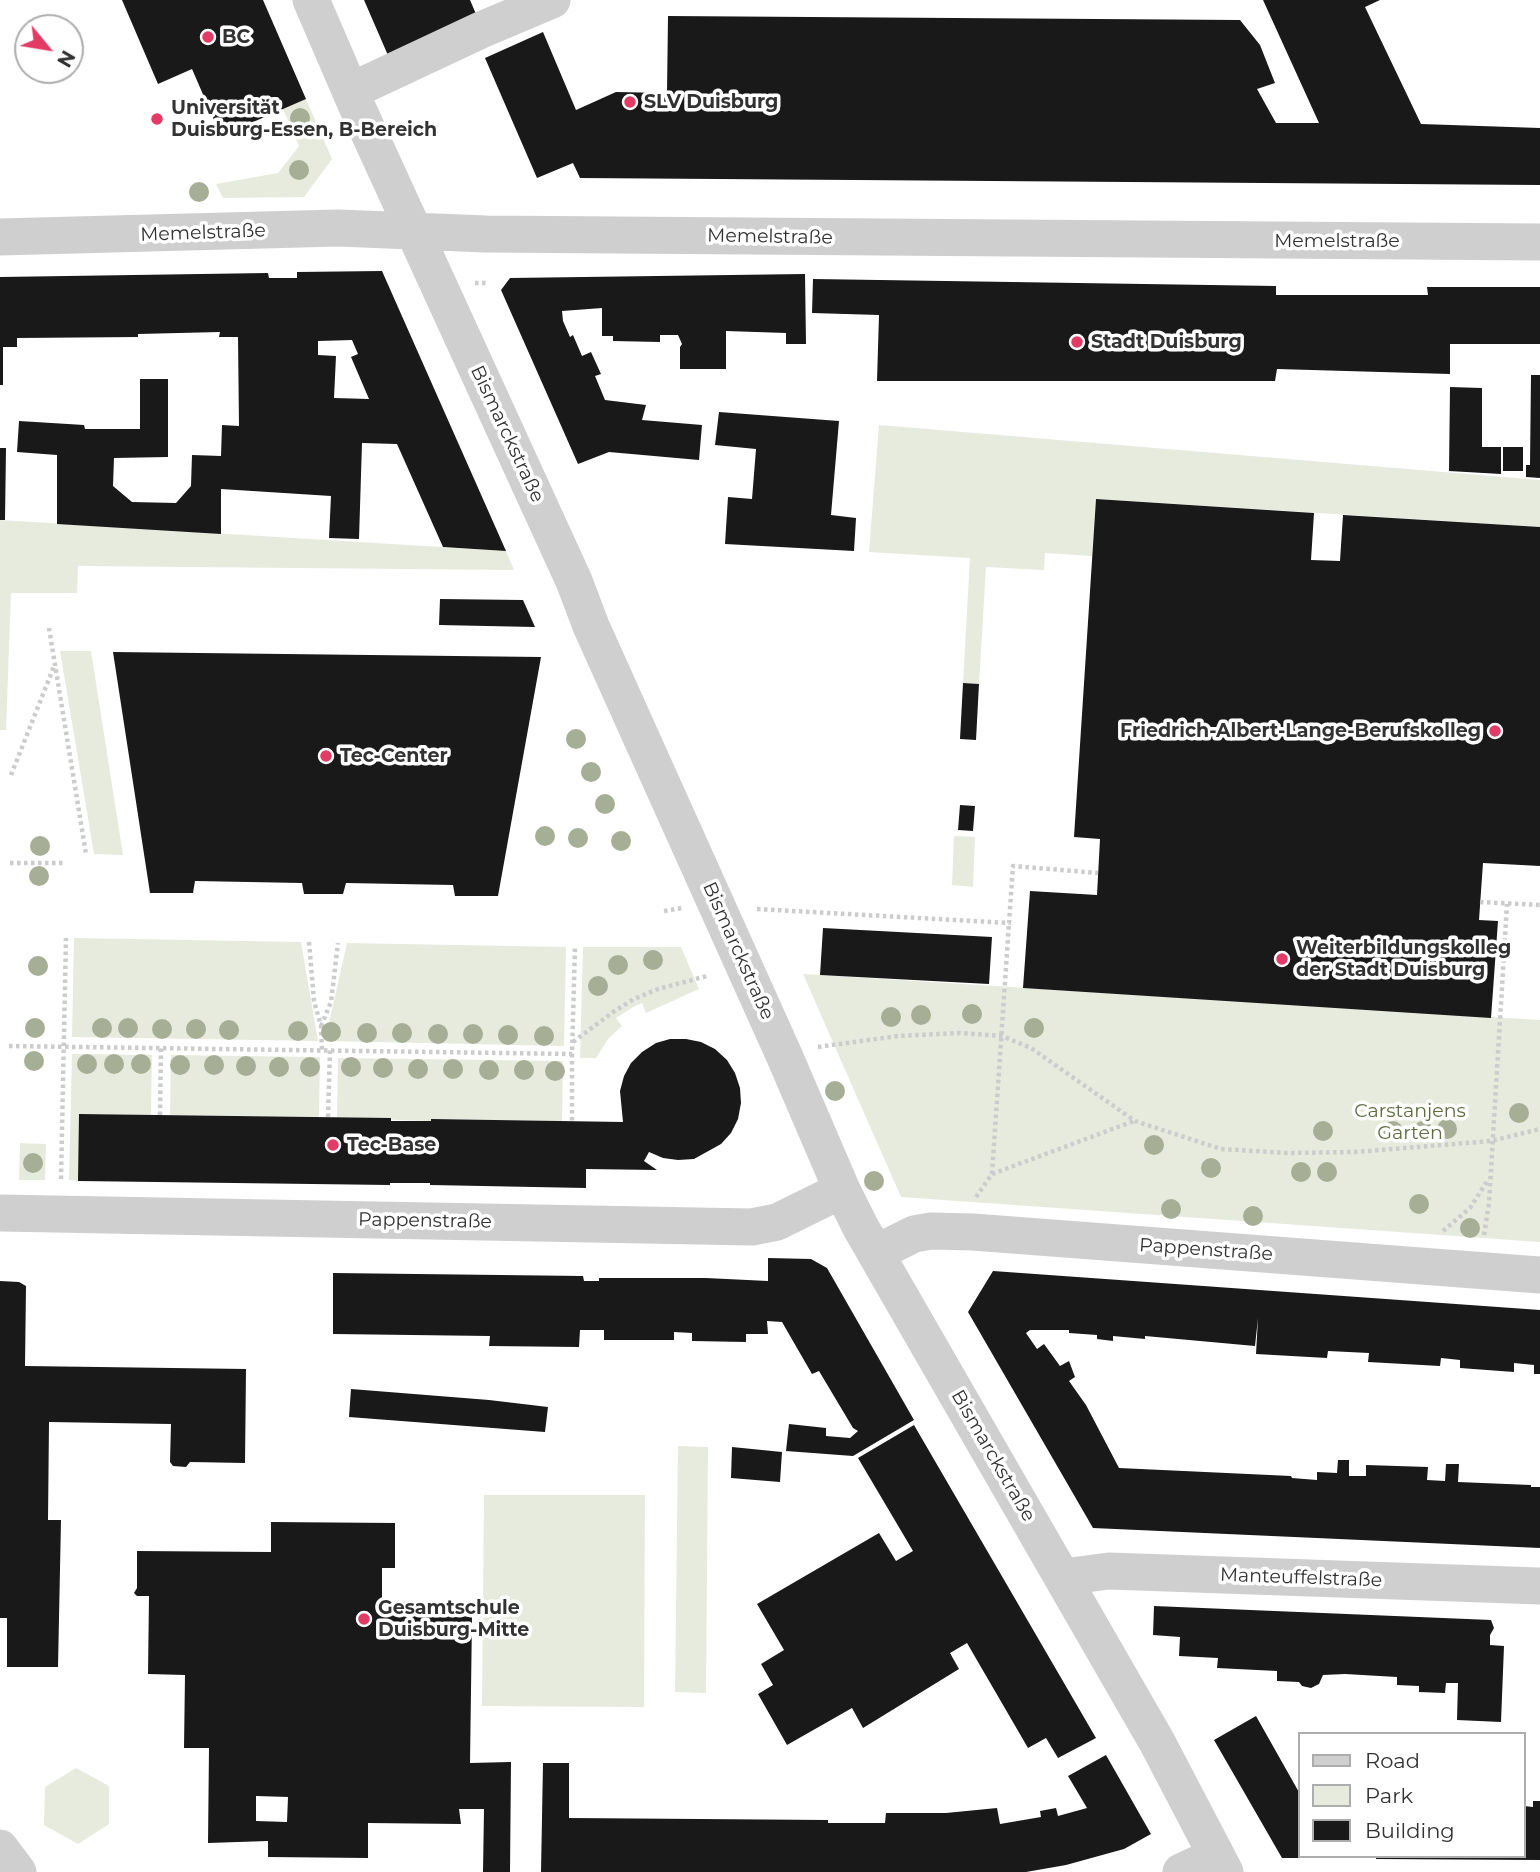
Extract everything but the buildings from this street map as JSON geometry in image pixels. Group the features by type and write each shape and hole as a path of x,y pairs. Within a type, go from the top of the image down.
{"street":[{"name":"Bismarckstraße","path":"311,0 574,581 591,625 842,1190 1157,1742 1220,1864"},
{"path":"351,91 552,0"},
{"name":"Memelstraße","path":"0,237 338,228 486,234 1540,242"},
{"name":"Pappenstraße","path":"0,1213 752,1227 777,1222 842,1190"},
{"name":"Pappenstraße","path":"876,1253 914,1234 931,1231 973,1232 1540,1275"},
{"name":"Manteuffelstraße","path":"1063,1577 1109,1571 1540,1587"},
{"path":"0,1848 18,1872"},
{"path":"1181,1872 1220,1864"}],"path":[{"path":"49,628 86,854"},
{"path":"11,775 55,663"},
{"path":"10,863 64,863"},
{"path":"973,1232 974,1201 992,1174 1013,866 1098,873"},
{"path":"1480,902 1540,905"},
{"path":"1481,1270 1489,1203 1488,1180 1507,904"},
{"path":"664,911 717,906 1009,923"},
{"path":"60,1214 66,938"},
{"path":"309,942 322,1050"},
{"path":"321,1026 331,1002 338,943"},
{"path":"572,1121 575,947"},
{"path":"572,1043 634,999 658,989 706,976"},
{"path":"784,1055 835,1044 898,1036 960,1033 1002,1036 1031,1048 1135,1121 1221,1149 1355,1152 1491,1141 1540,1129"},
{"path":"9,1046 572,1054"},
{"path":"160,1115 161,1048"},
{"path":"328,1117 330,1050"},
{"path":"992,1174 1135,1121"},
{"path":"1398,1264 1470,1208 1488,1180"}],"green space":[{"path":"306,99 332,159 304,197 223,198 216,184 278,173 299,146 283,109"},
{"path":"879,425 1540,480 1540,527 1096,499 1092,556 1045,553 1044,570 986,567 979,684 963,683 970,558 869,552"},
{"path":"0,520 506,551 514,570 78,566 77,593 11,593 6,730 0,730"},
{"path":"60,651 91,651 123,855 94,854"},
{"path":"954,836 975,837 973,887 952,885"},
{"path":"74,938 301,942 318,1041 72,1037"},
{"path":"347,943 566,947 564,1046 325,1041"},
{"path":"583,947 681,947 699,989 646,1013 642,1003 635,1006 616,1018 622,1026 608,1039 596,1058 580,1058"},
{"name":"Carstanjens Garten","path":"803,974 1540,1020 1540,1242 901,1197"},
{"path":"72,1054 152,1055 151,1115 80,1114 78,1181 69,1180"},
{"path":"171,1055 320,1057 319,1117 170,1115"},
{"path":"338,1058 563,1061 562,1121 337,1118"},
{"path":"20,1143 46,1144 45,1180 19,1180"},
{"path":"678,1446 708,1447 706,1693 675,1692"},
{"path":"484,1495 645,1495 644,1707 482,1706"},
{"path":"76,1768 109,1786 109,1824 78,1844 44,1825 45,1787"}],"place":[{"name":"BC","path":"208,37"},
{"name":"SLV Duisburg","path":"630,102"},
{"name":"Universität Duisburg-Essen, B-Bereich","path":"157,119"},
{"name":"Stadt Duisburg","path":"1077,342"},
{"name":"Friedrich-Albert-Lange-Berufskolleg","path":"1495,731"},
{"name":"Tec-Center","path":"326,756"},
{"name":"Weiterbildungskolleg der Stadt Duisburg","path":"1282,959"},
{"name":"Tec-Base","path":"333,1145"},
{"name":"Gesamtschule Duisburg-Mitte","path":"364,1619"}]}
